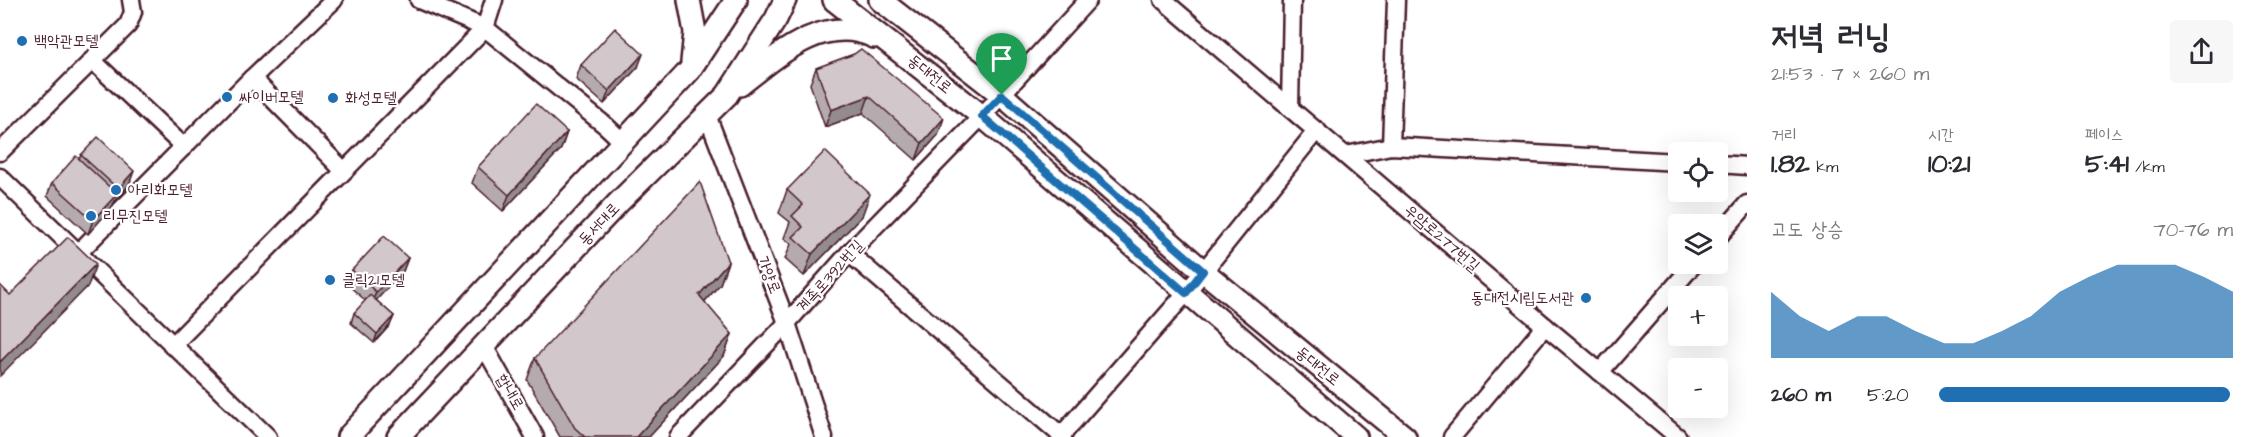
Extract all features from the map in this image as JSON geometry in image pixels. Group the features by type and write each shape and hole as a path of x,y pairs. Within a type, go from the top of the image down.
{"main road":[{"path":"689,0 695,32 689,71"},
{"path":"348,437 689,71 736,0"},
{"name":"동서대로","path":"398,437 618,203 727,95 776,19 785,0"},
{"name":"동대전로","path":"834,0 897,47 982,116 1356,437"},
{"name":"동대전로","path":"880,0 1002,95 1203,271 1405,437"},
{"path":"900,0 915,26"},
{"path":"727,95 790,48 833,29 857,30 897,47"}],"street":[{"path":"0,152 128,25 133,12 131,0"},
{"path":"78,254 252,78 334,0"},
{"path":"419,0 485,28 624,143"},
{"path":"172,346 485,28 494,0"},
{"name":"계족로392번길","path":"678,437 787,323 849,253 1002,95 1088,0"},
{"name":"우암로277번길","path":"1162,0 1678,437"},
{"path":"1290,107 1292,0"},
{"path":"1391,146 1396,0"},
{"path":"92,60 184,147"},
{"path":"252,78 343,170"},
{"name":"가양로","path":"706,115 787,323 824,437"},
{"path":"849,253 1062,436 1186,293 1317,130"},
{"path":"1346,155 1391,146 1668,161"},
{"path":"1728,165 1747,166"},
{"path":"0,177 268,437"},
{"path":"1728,226 1747,204"},
{"path":"1600,372 1685,274"},
{"path":"1452,437 1545,326"},
{"name":"합내로","path":"484,346 535,437"}],"building":[{"path":"615,28 643,54 609,91 581,65"},
{"path":"861,49 944,118 922,143 869,96 831,110 816,68 854,54"},
{"path":"536,104 567,132 509,195 478,167"},
{"path":"98,137 134,171 118,189 81,155"},
{"path":"825,151 870,194 812,254 793,237 803,227 792,216 803,205 787,190"},
{"path":"76,156 117,194 93,220 52,183"},
{"path":"700,182 728,262 699,295 732,334 636,437 585,437 575,428 535,358"},
{"path":"384,236 408,258 376,292 352,270"},
{"path":"68,237 96,264 0,362 0,285 10,295"},
{"path":"370,295 394,316 377,334 354,313"}],"place":[{"name":"백악관모텔","path":"22,41"},
{"name":"싸이버모텔","path":"227,97"},
{"name":"화성모텔","path":"333,98"},
{"name":"아리화모텔","path":"116,190"},
{"name":"리무진모텔","path":"91,216"},
{"name":"클릭21모텔","path":"330,280"},
{"name":"동대전시립도서관","path":"1586,298"}],"route":[{"path":"1002,95 1203,271 1186,293 982,116 1002,95"}]}
